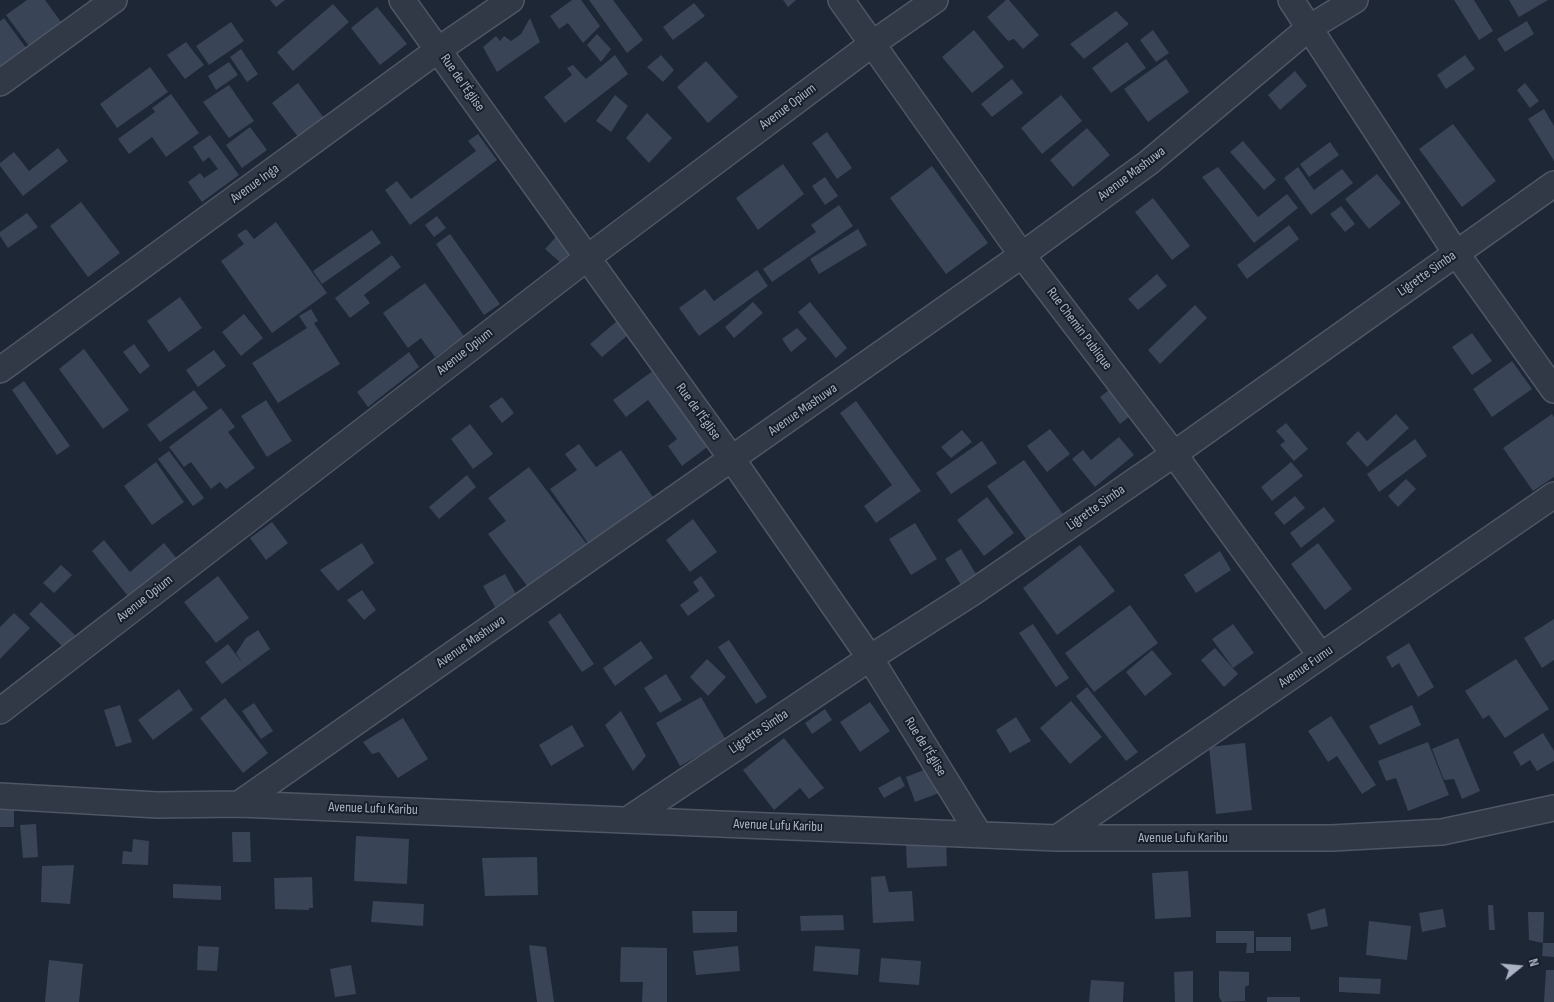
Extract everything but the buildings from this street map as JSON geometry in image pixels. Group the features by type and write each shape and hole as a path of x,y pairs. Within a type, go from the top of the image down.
{"street":[{"path":"0,83 114,0"},
{"name":"Rue de l'Église","path":"402,0 732,459 870,658 978,834"},
{"name":"Avenue Inga","path":"0,370 438,50 511,0"},
{"name":"Rue Chemin Publique","path":"841,0 1022,255 1174,454 1321,656"},
{"name":"Avenue Opium","path":"0,711 587,258 872,44 936,0"},
{"path":"1291,0 1456,253 1554,390"},
{"name":"Avenue Mashuwa","path":"239,804 1022,255 1148,164 1309,28 1355,0"},
{"name":"Ligrette Simba","path":"629,819 870,658 972,593 1174,454 1554,184"},
{"name":"Avenue Fumu","path":"1057,838 1554,495"},
{"name":"Avenue Lufu Karibu","path":"0,796 157,805 239,804 1057,838 1332,838 1442,832 1554,808"}]}
